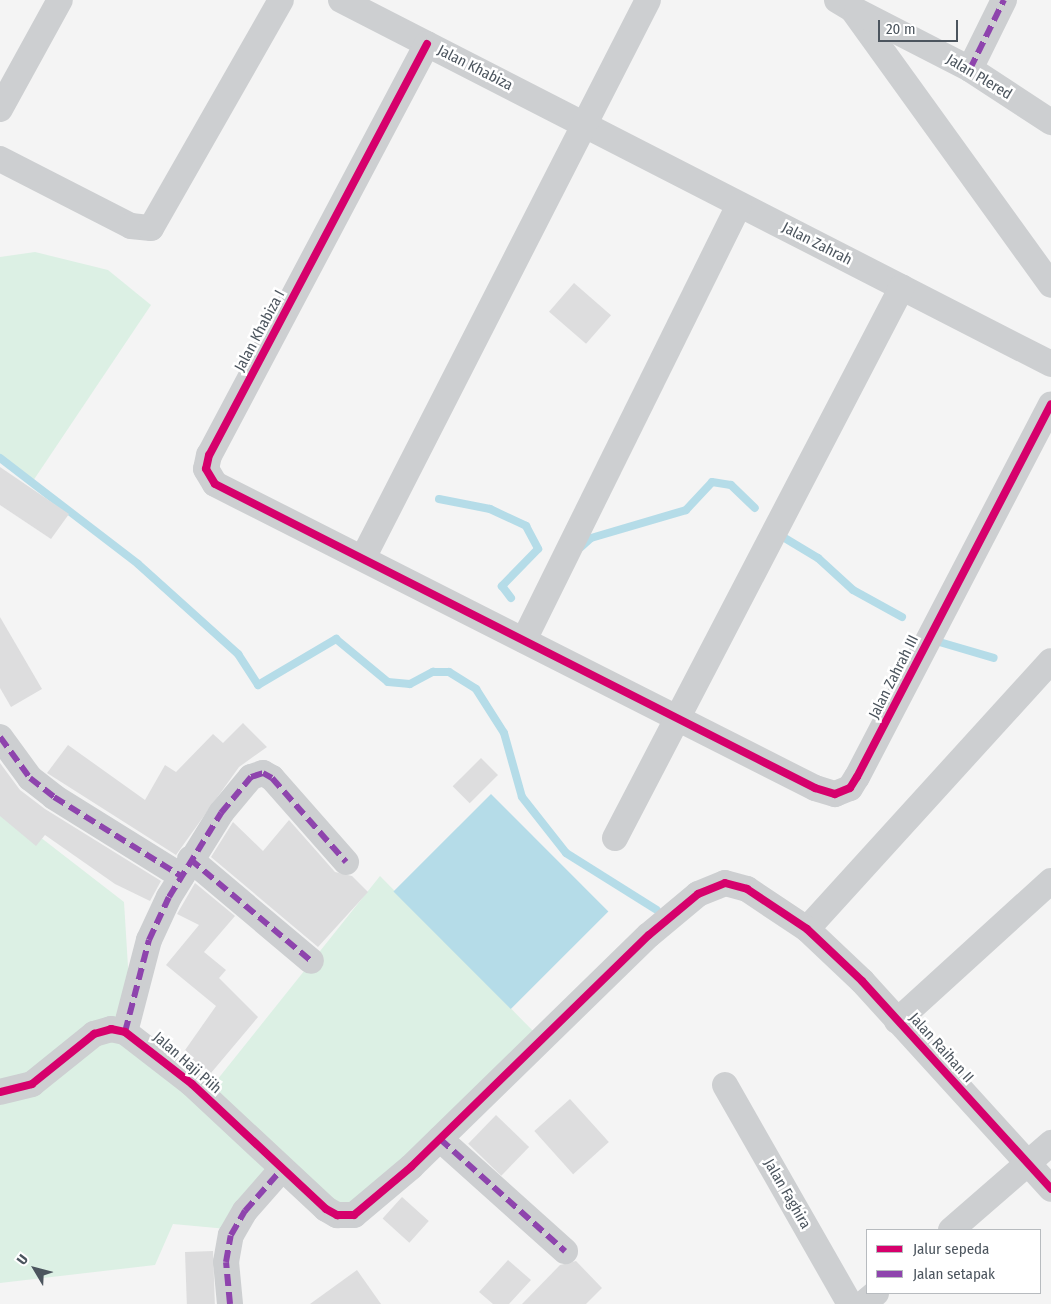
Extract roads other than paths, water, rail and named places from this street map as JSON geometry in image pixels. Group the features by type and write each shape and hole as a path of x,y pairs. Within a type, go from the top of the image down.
{"street":[{"path":"0,109 60,0"},
{"path":"0,160 131,226 151,228 281,0"},
{"name":"Jalan Khabiza","path":"341,0 583,123"},
{"path":"648,0 583,123 364,556 675,716"},
{"path":"970,69 1004,0"},
{"path":"844,4 1048,277"},
{"name":"Jalan Plered","path":"844,4 970,69 1051,122"},
{"name":"Jalan Khabiza I","path":"364,556 215,484 206,469 427,44"},
{"name":"Jalan Zahrah","path":"583,123 1051,364"},
{"path":"524,640 739,205"},
{"path":"615,838 675,716 902,287"},
{"name":"Jalan Zahrah III","path":"675,716 826,793 850,788 1051,404"},
{"path":"807,929 1051,661"},
{"path":"0,737 30,778 54,797 186,867 311,961"},
{"path":"0,1092 32,1084 94,1034 111,1029 125,1032 149,940 186,867 220,813 257,773 272,778 346,862"},
{"path":"897,1021 1051,881"},
{"name":"Jalan Raihan II","path":"337,1216 363,1209 440,1138 649,935 678,910 711,887 736,885 807,929 897,1021 1051,1189"},
{"name":"Jalan Haji Piih","path":"125,1032 192,1084 281,1170 337,1216"},
{"name":"Jalan Faghira","path":"725,1085 850,1304"},
{"path":"440,1138 565,1251"},
{"path":"952,1229 1051,1143"},
{"path":"230,1304 226,1262 231,1235 245,1211 281,1170"},
{"path":"863,1304 875,1294"}],"water":[{"path":"491,794 608,911 511,1009 393,892"}],"waterway":[{"path":"0,458 138,564 238,654 258,685 336,639 388,682 410,684 433,672 449,672 476,689 504,733 522,797 566,853 657,910"},
{"path":"581,547 591,538 686,510 712,482 731,485 755,508"},
{"path":"439,499 490,509 526,526 538,549 502,586 511,598"},
{"path":"778,534 818,558 853,590 902,617"},
{"path":"936,641 994,658"}]}
